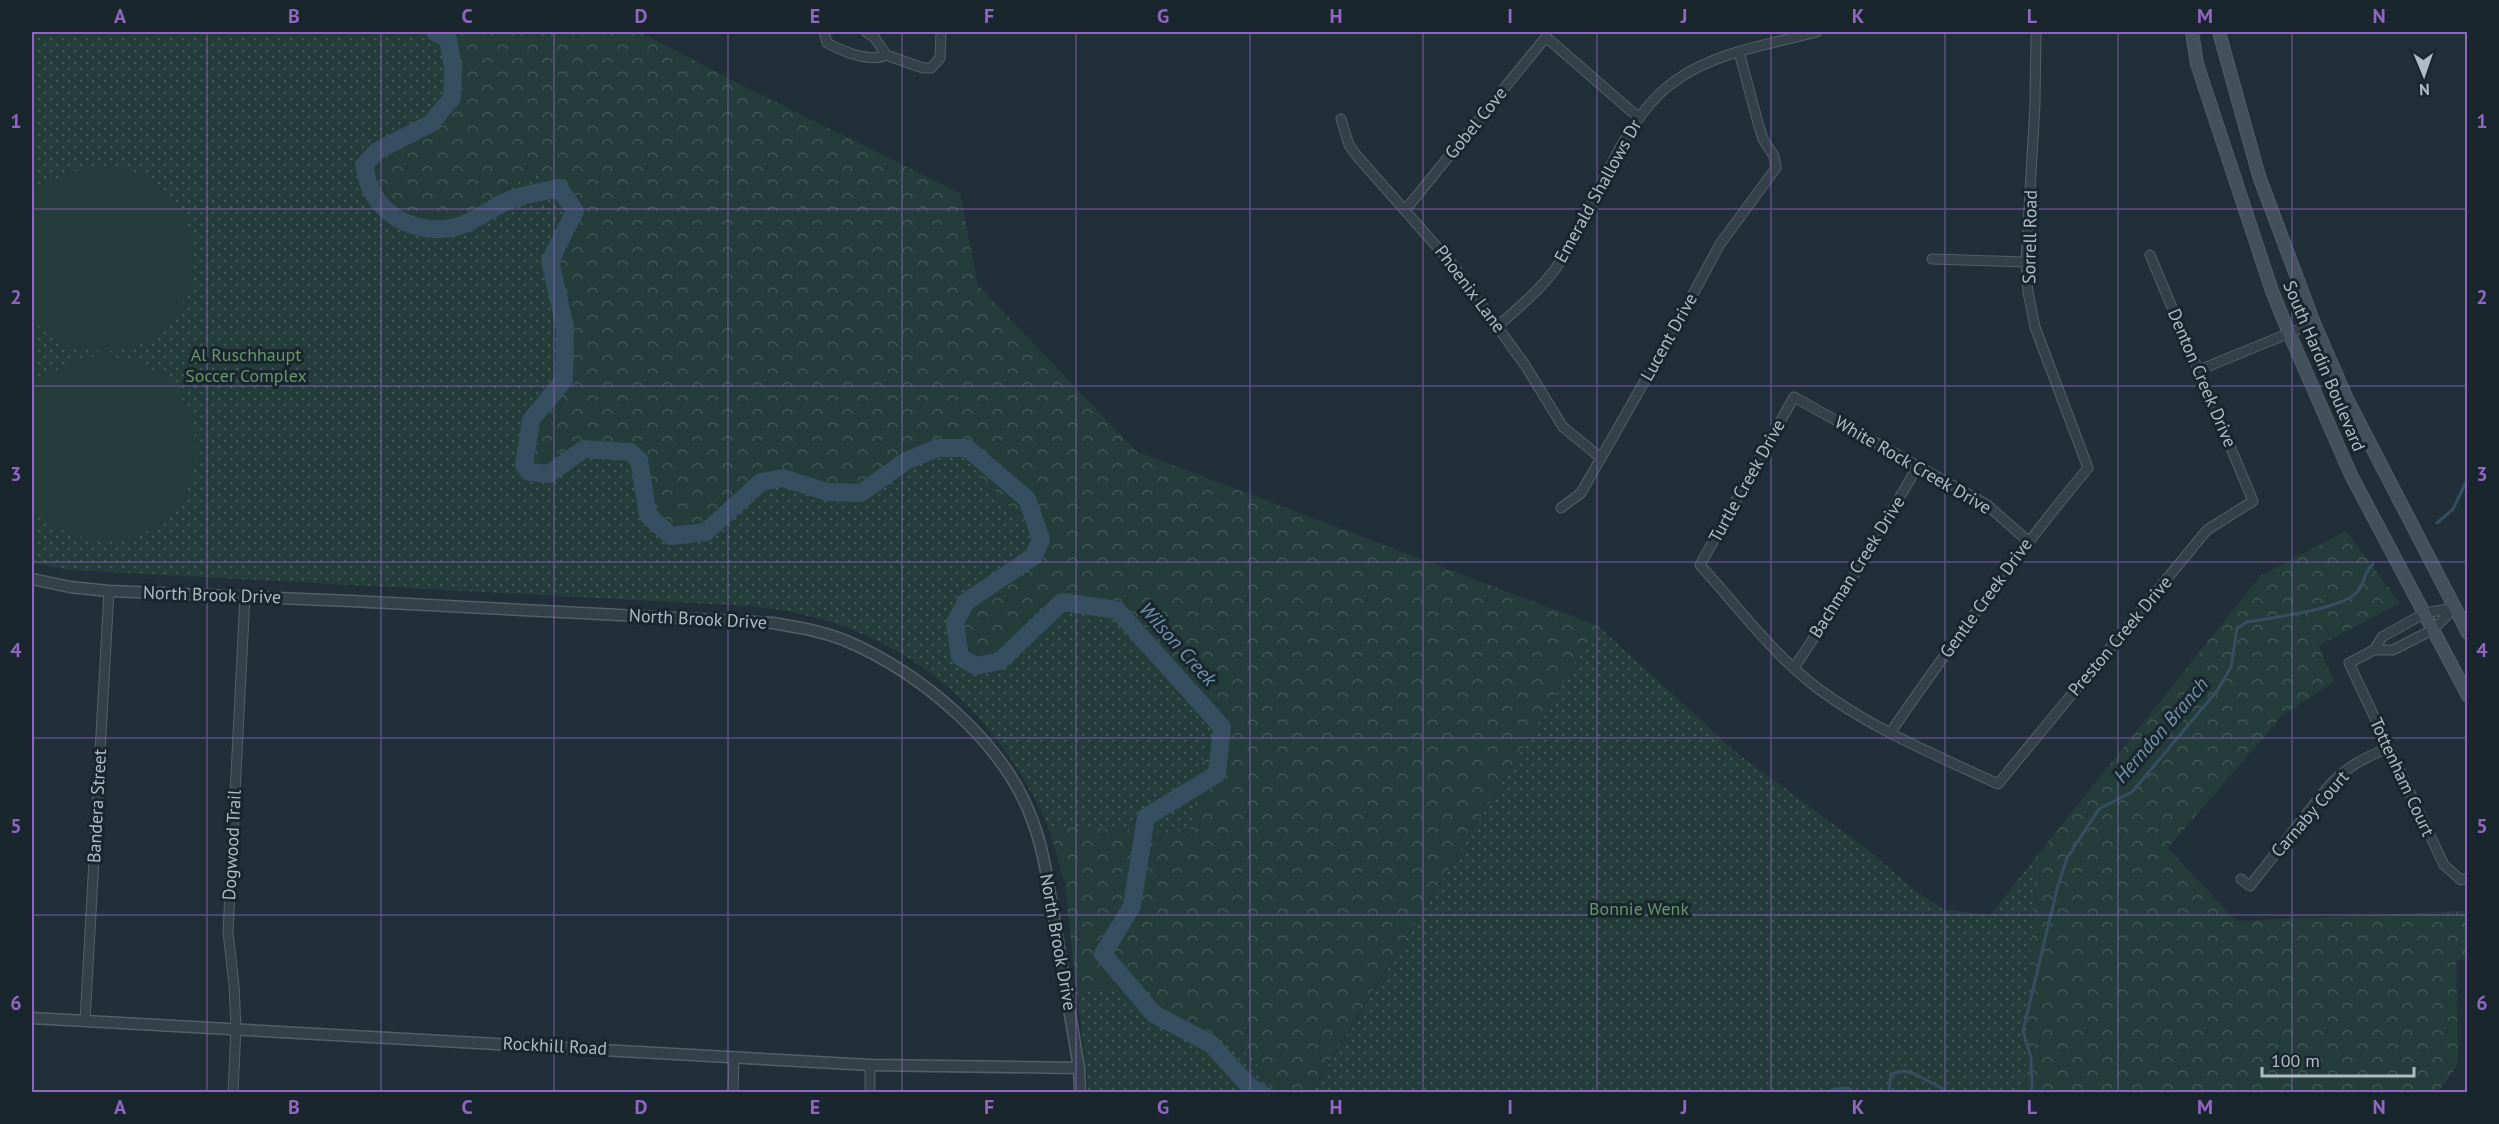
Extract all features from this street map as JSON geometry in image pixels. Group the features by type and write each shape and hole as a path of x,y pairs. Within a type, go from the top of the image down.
{"main road":[{"name":"South Hardin Boulevard","path":"2192,32 2197,64 2272,291 2289,333 2351,476 2468,696"},
{"name":"South Hardin Boulevard","path":"2219,32 2259,176 2314,323 2346,399 2468,633"}],"street":[{"path":"824,32 827,43 833,46 874,58 886,55 923,68 935,65 940,58 941,32"},
{"path":"866,32 875,38 886,55"},
{"name":"Emerald Shallows Dr","path":"1498,326 1532,295 1555,269 1638,117 1657,96 1677,80 1703,65 1739,52 1817,32"},
{"name":"Sorrell Road","path":"2036,32 2035,104 2026,262 2028,292 2035,327 2088,468"},
{"name":"Gobel Cove","path":"1406,209 1546,37 1638,117"},
{"name":"Lucent Drive","path":"1561,508 1581,493 1720,244 1733,224 1775,172 1777,164 1763,139 1739,52"},
{"name":"Phoenix Lane","path":"1341,119 1349,145 1452,264 1525,364 1563,427 1601,458"},
{"name":"Denton Creek Drive","path":"2150,255 2253,501"},
{"path":"1932,259 2026,262"},
{"path":"2199,370 2314,323"},
{"name":"White Rock Creek Drive","path":"1794,397 1986,504 2028,541"},
{"name":"Turtle Creek Drive","path":"1794,397 1700,564 1794,668"},
{"name":"Bachman Creek Drive","path":"1794,668 1846,587 1918,466"},
{"name":"Gentle Creek Drive","path":"1890,733 1965,624 2028,541 2088,468"},
{"name":"Preston Creek Drive","path":"1890,733 1998,784 2207,530 2253,501"},
{"name":"North Brook Drive","path":"32,579 70,587 109,591 773,623 808,629 842,639 874,654 949,707 975,730 1019,791 1033,819 1041,846 1079,1068 1080,1092"},
{"name":"Bandera Street","path":"85,1021 109,591"},
{"name":"Dogwood Trail","path":"233,1092 236,1029 228,932 245,596"},
{"path":"2374,650 2382,637 2425,613 2454,608"},
{"path":"2374,650 2393,650 2434,629 2454,608"},
{"name":"Tottenham Court","path":"2374,650 2349,663 2444,865 2462,880 2468,878"},
{"path":"1794,668 1820,690 1890,733"},
{"name":"Carnaby Court","path":"2241,879 2250,886 2341,774 2357,762 2388,748"},
{"name":"Rockhill Road","path":"32,1018 870,1065 1079,1068"},
{"path":"733,1092 734,1058"},
{"path":"870,1065 870,1092"}],"green space":[{"name":"Al Ruschhaupt Soccer Complex","path":"32,32 432,32 449,46 454,101 429,119 440,229 532,174 547,177 576,217 553,263 567,367 534,403 578,444 632,458 638,476 636,499 693,539 782,469 864,497 913,460 953,445 1038,539 1029,559 961,603 958,642 974,659 994,660 1041,606 1104,612 1131,626 1151,642 1171,672 1213,721 1198,781 1190,832 1048,826 1024,780 996,739 965,703 929,672 889,647 846,627 798,614 747,606 70,570 32,563"},
{"path":"432,32 640,32 743,86 960,193 978,285 1136,451 1598,626 1311,1092 1273,1092 1252,1056 1162,1008 1151,997 1150,990 1076,990 1065,883 1048,826 1190,832 1198,781 1213,721 1171,672 1151,642 1131,626 1104,612 1041,606 994,660 974,659 958,642 961,603 1029,559 1038,539 954,445 913,460 864,497 782,469 693,539 645,522 636,499 638,476 632,458 578,444 538,464 521,442 534,403 567,367 553,263 576,217 547,178 532,174 440,229 404,218 363,175 394,137 429,119 454,101 449,46"},
{"path":"100,167 142,177 172,199 188,230 193,264 186,298 167,326 137,346 96,351 61,342 32,320 32,199 46,185 71,172"},
{"path":"103,356 145,366 174,388 191,419 196,453 188,486 169,515 139,534 98,540 88,539 62,529 46,519 32,505 32,391 39,383 64,366 83,359"},
{"path":"2346,531 2400,603 2318,646 2334,682 2283,715 2168,848 2236,921 2467,911 2467,958 2456,961 2458,1064 2438,1092 2024,1092 2036,857 2260,576"},
{"name":"Bonnie Wenk","path":"1598,626 1737,753 1868,850 1917,892 1943,909 1990,915 2036,857 2024,1092 1312,1092"},
{"path":"1076,990 1150,990 1252,1056 1273,1092 1088,1092"}],"waterway":[{"name":"Wilson Creek","path":"435,32 448,39 453,68 452,98 430,124 377,151 364,165 369,185 376,199 394,216 418,227 430,229 463,225 510,200 559,188 575,211 550,261 565,327 564,380 531,420 524,465 529,472 549,474 584,449 630,452 639,460 648,515 671,536 706,532 761,482 783,478 827,492 861,493 906,461 937,448 967,448 1027,499 1041,539 1034,556 966,602 955,623 960,657 976,666 1000,661 1062,602 1117,610 1222,727 1217,774 1146,817 1132,906 1103,954 1154,1014 1211,1044 1251,1088 1260,1092"},
{"name":"Herndon Branch","path":"2437,523 2453,509 2468,478"},
{"name":"Herndon Branch","path":"2030,1092 2032,1088 2031,1058 2023,1031 2058,885 2067,858 2099,809 2132,792 2217,691 2231,667 2237,628 2247,622 2306,612 2338,603 2358,591 2367,571 2373,564"},
{"name":"Herndon Branch","path":"1889,1092 1891,1074 1904,1071 1915,1074 1949,1092"},
{"name":"Herndon Branch","path":"1828,1092 1848,1088 1854,1092"}]}
